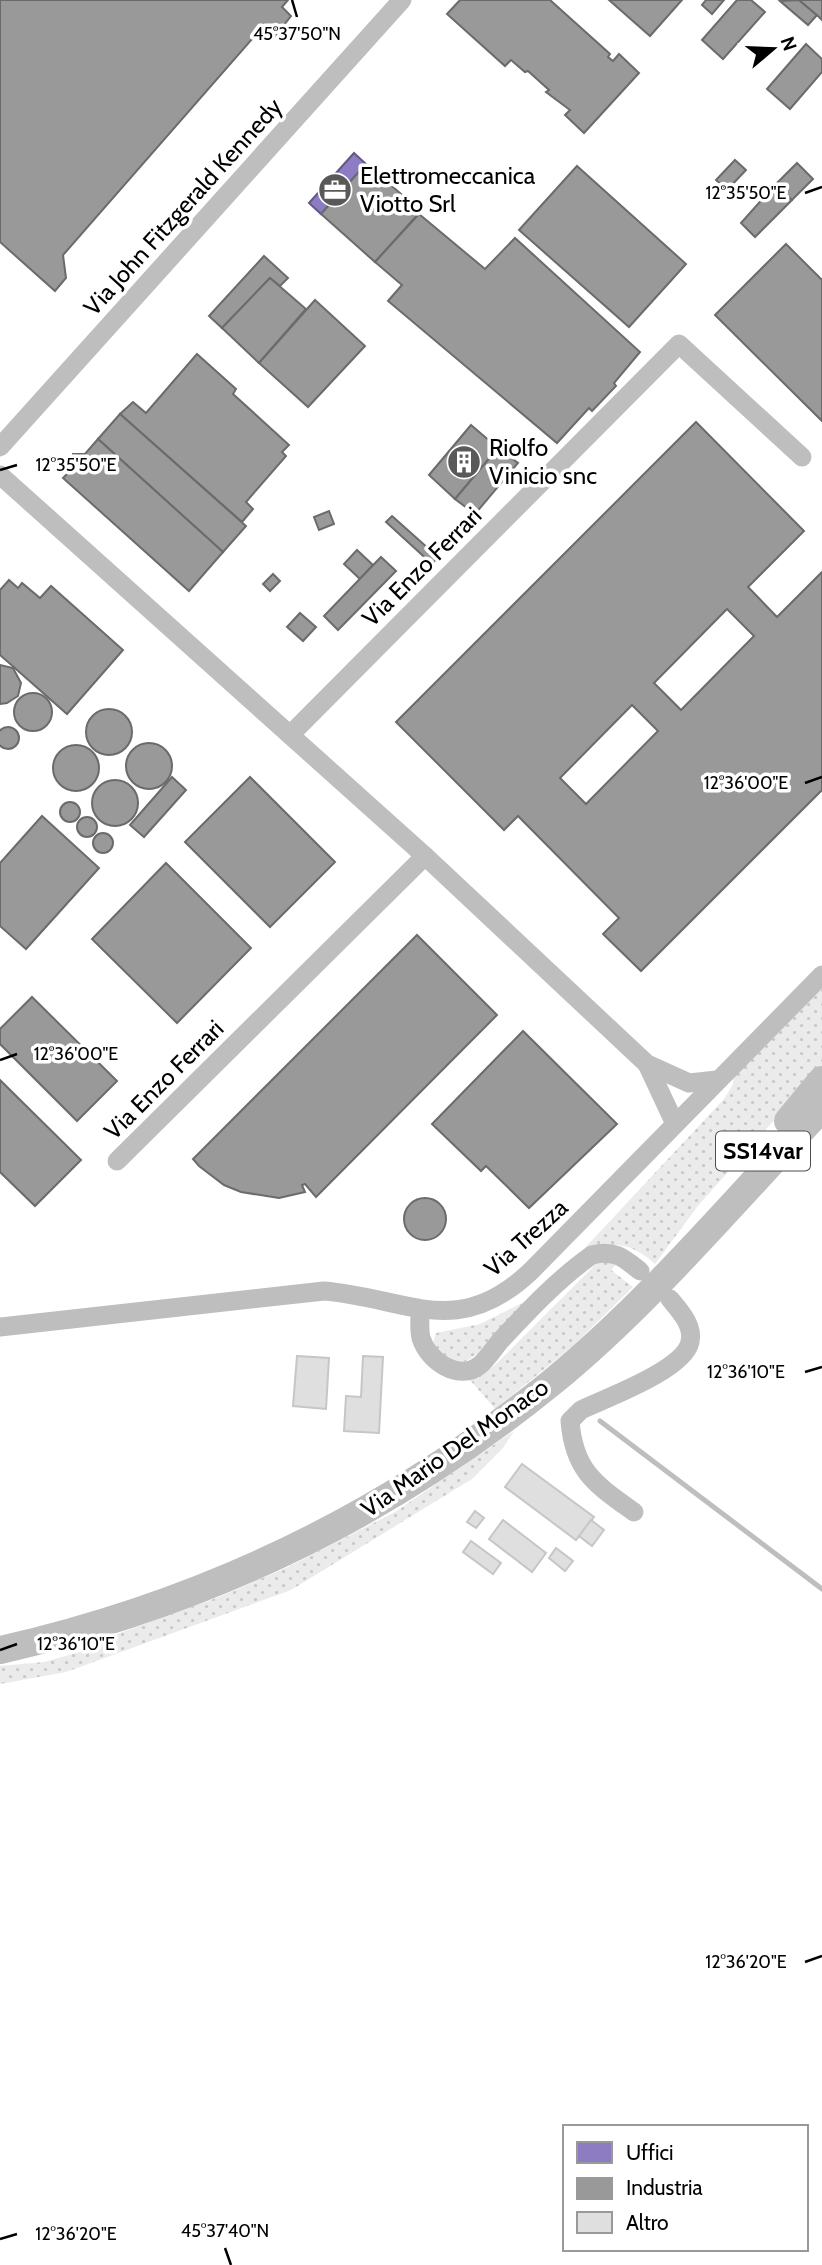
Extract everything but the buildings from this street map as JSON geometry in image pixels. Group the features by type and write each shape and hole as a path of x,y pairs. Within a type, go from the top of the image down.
{"highway":[{"name":"SS14var","path":"710,1227 759,1156 822,1080"},
{"name":"Via Mario Del Monaco","path":"0,1650 94,1627 198,1592 289,1552 387,1498 455,1454 552,1382 610,1330 822,1108"},
{"name":"SS14var","path":"710,1227 768,1187 822,1136"}],"street":[{"name":"Via John Fitzgerald Kennedy","path":"0,447 402,0"},
{"name":"Via Enzo Ferrari","path":"290,734 679,344 802,457"},
{"path":"0,475 425,856 647,1064 670,1076 698,1084 717,1080"},
{"name":"Via Enzo Ferrari","path":"117,1161 425,856"},
{"name":"Via Trezza","path":"0,1327 324,1292 354,1294 420,1311 467,1309 505,1294 573,1230 822,975"},
{"path":"647,1064 675,1124"},
{"path":"670,1076 685,1093 690,1108"},
{"path":"663,1098 690,1108"},
{"path":"420,1311 421,1337 428,1351 440,1363 457,1372 466,1371 480,1366 530,1312 592,1255 603,1252 619,1254 640,1271"},
{"path":"635,1511 584,1471 572,1448 570,1421 581,1409 670,1367 685,1353 691,1341 690,1328 670,1299"}],"shaded area":[{"path":"822,983 822,1066 697,1207 655,1264 638,1251 621,1245 604,1245 583,1250 724,1099 733,1084 734,1072"},
{"path":"600,1260 620,1260 611,1270 633,1287 574,1345 495,1409 470,1380 494,1366"},
{"path":"528,1300 481,1352 461,1364 444,1359 433,1343 436,1333 480,1324"},
{"path":"514,1431 503,1448 472,1479 291,1590 66,1672 0,1684 0,1666 44,1662 83,1651 120,1633 219,1597 288,1567 395,1512"}],"waterway":[{"path":"600,1421 822,1589"}],"place":[{"name":"Elettromeccanica Viotto Srl","path":"335,190"},
{"name":"Riolfo Vinicio snc","path":"464,462"}]}
